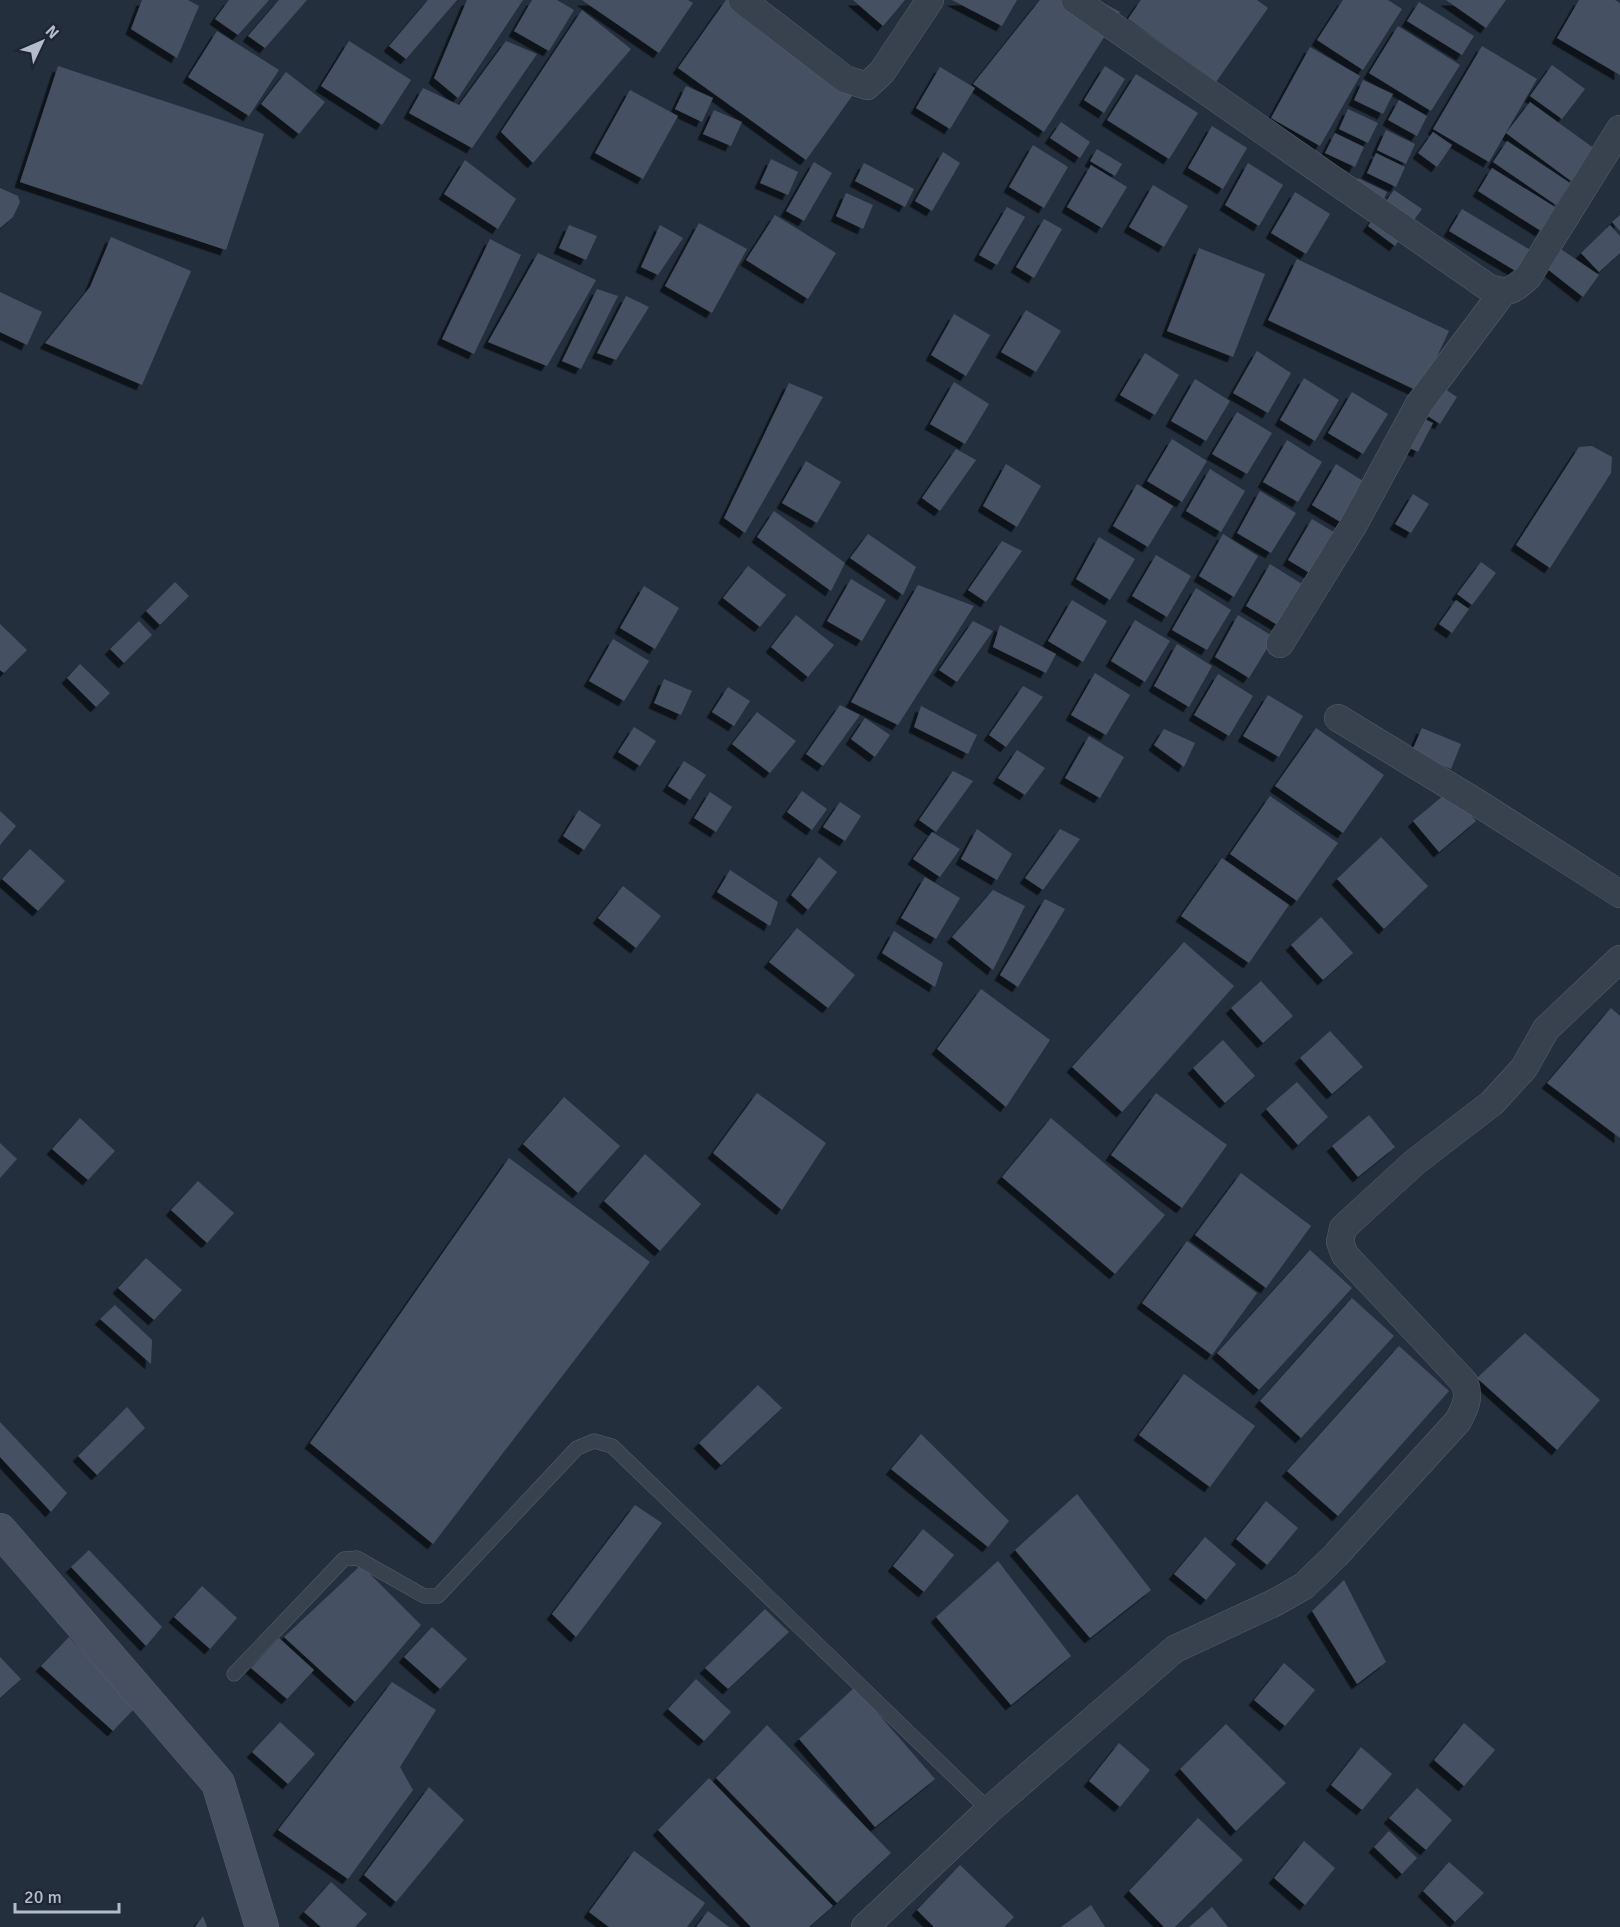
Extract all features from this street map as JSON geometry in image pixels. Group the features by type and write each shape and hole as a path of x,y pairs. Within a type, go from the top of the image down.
{"street":[{"path":"742,0 844,79 867,86 882,72 930,0"},
{"path":"1076,0 1488,288 1503,292 1515,289 1528,278 1620,129"},
{"path":"1280,644 1353,526 1419,404 1503,292"},
{"path":"1338,718 1476,802 1620,894"},
{"path":"865,1927 989,1810 1175,1649 1274,1603 1304,1586 1336,1555 1458,1421 1466,1406 1468,1394 1465,1383 1345,1255 1340,1242 1343,1228 1415,1162 1492,1103 1524,1068 1546,1029 1620,959"},
{"path":"0,1530 218,1784 262,1927"}],"lane":[{"path":"234,1674 344,1559 357,1558 424,1596 438,1596 577,1448 594,1441 612,1446 989,1810"}],"building":[{"path":"142,0 188,0 199,6 177,58 131,29"},
{"path":"229,0 269,0 238,35 215,19"},
{"path":"279,0 307,0 265,48 248,36"},
{"path":"428,0 457,0 406,59 389,46"},
{"path":"467,0 523,0 458,98 434,78"},
{"path":"532,0 557,0 574,10 549,51 514,31"},
{"path":"582,0 688,0 693,3 659,53"},
{"path":"726,0 750,0 863,81 806,160 678,68"},
{"path":"853,0 905,0 883,26"},
{"path":"952,0 1017,0 1002,26"},
{"path":"1040,0 1098,0 1120,12 1044,132 973,84"},
{"path":"1141,0 1257,0 1268,8 1216,82 1128,19"},
{"path":"1343,0 1388,0 1402,9 1363,70 1317,40"},
{"path":"1446,0 1506,0 1486,28"},
{"path":"1579,0 1615,0 1620,3 1620,75 1557,38"},
{"path":"1419,2 1474,36 1462,55 1407,21"},
{"path":"582,10 631,49 533,163 501,132"},
{"path":"1398,26 1460,65 1431,111 1369,73"},
{"path":"217,31 279,70 249,116 188,77"},
{"path":"349,41 411,80 382,125 321,86"},
{"path":"506,41 537,54 472,148 409,113 423,88 459,105"},
{"path":"1482,46 1537,79 1489,162 1433,129"},
{"path":"1310,47 1360,76 1320,146 1271,118"},
{"path":"1552,65 1585,89 1562,119 1530,96"},
{"path":"58,66 264,134 226,250 20,182"},
{"path":"1105,66 1125,79 1104,113 1084,100"},
{"path":"940,67 975,88 950,129 916,108"},
{"path":"286,72 325,102 299,134 261,104"},
{"path":"1136,74 1198,113 1169,159 1107,120"},
{"path":"1363,80 1393,94 1383,114 1354,100"},
{"path":"686,86 713,98 702,122 675,109"},
{"path":"630,90 678,116 643,179 595,153"},
{"path":"1399,100 1427,116 1417,136 1388,120"},
{"path":"1530,102 1595,149 1571,181 1506,133"},
{"path":"1348,109 1378,123 1368,143 1339,129"},
{"path":"714,110 742,122 731,146 703,134"},
{"path":"1061,122 1090,142 1080,158 1050,138"},
{"path":"1212,126 1247,148 1223,189 1188,168"},
{"path":"1386,130 1415,144 1406,164 1377,150"},
{"path":"1433,132 1452,145 1437,167 1418,153"},
{"path":"1335,133 1364,147 1355,167 1325,153"},
{"path":"1507,141 1570,183 1556,205 1493,162"},
{"path":"1033,145 1068,167 1044,208 1009,187"},
{"path":"1097,149 1122,164 1115,176 1090,161"},
{"path":"943,152 960,163 932,211 915,201"},
{"path":"1376,153 1405,167 1396,187 1367,173"},
{"path":"771,159 798,172 788,195 760,183"},
{"path":"465,160 516,199 498,229 444,194"},
{"path":"814,162 832,173 804,221 786,211"},
{"path":"864,163 914,189 905,207 855,181"},
{"path":"1248,163 1283,185 1259,226 1225,205"},
{"path":"1091,165 1127,187 1102,228 1067,207"},
{"path":"1492,168 1555,207 1541,231 1478,191"},
{"path":"1358,178 1387,192 1378,212 1348,198"},
{"path":"1153,185 1188,206 1164,247 1129,227"},
{"path":"0,188 18,196 20,202 13,217 0,228"},
{"path":"1394,190 1422,209 1395,246 1368,226"},
{"path":"1295,192 1330,214 1306,254 1271,233"},
{"path":"846,193 873,205 863,229 836,216"},
{"path":"1007,207 1025,217 997,265 979,255"},
{"path":"1462,209 1532,251 1519,273 1449,231"},
{"path":"775,215 836,253 808,299 746,260"},
{"path":"1620,215 1620,231 1612,222"},
{"path":"1044,219 1062,229 1034,278 1016,267"},
{"path":"699,223 747,249 712,313 665,286"},
{"path":"569,225 597,236 586,260 559,248"},
{"path":"660,225 683,238 658,275 641,267"},
{"path":"1610,225 1620,236 1620,253 1599,272 1581,253"},
{"path":"111,237 191,271 142,385 45,343 90,287"},
{"path":"490,239 521,255 474,354 442,339"},
{"path":"1552,243 1599,275 1583,297 1541,264"},
{"path":"1199,248 1265,274 1233,357 1167,331"},
{"path":"538,253 596,280 547,366 488,342"},
{"path":"1297,259 1449,331 1420,392 1268,320"},
{"path":"597,289 618,296 581,369 562,361"},
{"path":"0,292 42,312 27,345 0,332"},
{"path":"626,296 649,307 616,360 597,353"},
{"path":"1026,310 1061,331 1036,372 1001,352"},
{"path":"954,314 990,335 966,376 931,355"},
{"path":"1257,351 1291,373 1268,413 1233,393"},
{"path":"1145,353 1179,375 1155,415 1120,395"},
{"path":"1304,378 1339,400 1315,441 1280,420"},
{"path":"1195,379 1230,401 1206,441 1171,421"},
{"path":"954,382 989,404 965,444 930,424"},
{"path":"789,383 823,397 745,533 724,518"},
{"path":"1437,384 1457,397 1440,424 1420,411"},
{"path":"1352,392 1388,414 1363,454 1328,433"},
{"path":"1237,412 1272,433 1247,474 1212,454"},
{"path":"1418,416 1433,423 1418,452 1403,445"},
{"path":"1172,439 1207,461 1182,502 1147,481"},
{"path":"1287,440 1322,462 1298,502 1263,482"},
{"path":"1592,446 1612,457 1611,473 1550,568 1516,545 1579,447"},
{"path":"956,449 976,460 940,511 922,498"},
{"path":"806,461 841,482 817,523 782,503"},
{"path":"1006,464 1041,486 1017,527 983,506"},
{"path":"1336,464 1371,486 1347,526 1312,505"},
{"path":"1210,469 1245,491 1221,532 1186,511"},
{"path":"1137,484 1173,506 1148,547 1113,526"},
{"path":"1260,491 1296,513 1271,553 1237,533"},
{"path":"1413,494 1429,504 1411,533 1395,524"},
{"path":"774,511 845,563 831,591 757,537"},
{"path":"1312,519 1347,540 1323,581 1288,560"},
{"path":"868,534 916,567 903,595 850,558"},
{"path":"1223,534 1258,556 1234,597 1199,576"},
{"path":"1099,537 1135,559 1110,600 1076,579"},
{"path":"1002,541 1022,551 986,602 968,590"},
{"path":"1156,555 1191,576 1167,617 1132,596"},
{"path":"1481,562 1496,573 1472,605 1457,594"},
{"path":"1270,564 1305,586 1281,627 1246,606"},
{"path":"748,566 786,595 760,627 723,598"},
{"path":"851,579 886,600 862,641 827,621"},
{"path":"175,582 189,596 160,625 146,611"},
{"path":"918,585 974,606 898,725 851,702"},
{"path":"644,586 679,608 655,649 620,628"},
{"path":"1196,588 1231,610 1207,650 1172,630"},
{"path":"1072,600 1107,621 1083,662 1048,641"},
{"path":"1456,600 1469,609 1452,633 1439,624"},
{"path":"796,615 834,645 808,677 771,647"},
{"path":"1238,615 1274,637 1249,678 1215,657"},
{"path":"1135,620 1170,641 1145,682 1111,661"},
{"path":"139,621 152,635 124,663 110,649"},
{"path":"973,621 993,631 957,682 939,670"},
{"path":"0,624 27,650 4,673 0,670"},
{"path":"1000,625 1056,654 1046,673 993,647"},
{"path":"613,639 649,661 624,701 589,681"},
{"path":"1177,644 1212,666 1189,707 1154,686"},
{"path":"80,664 110,693 96,707 67,678"},
{"path":"1095,673 1130,695 1106,735 1071,715"},
{"path":"1218,674 1253,696 1229,736 1194,715"},
{"path":"664,679 692,691 681,715 654,703"},
{"path":"1023,686 1043,697 1006,747 989,735"},
{"path":"728,687 750,701 734,726 712,712"},
{"path":"1268,695 1303,716 1279,757 1243,736"},
{"path":"840,705 860,715 823,766 806,754"},
{"path":"921,706 977,735 968,754 914,727"},
{"path":"757,712 796,741 770,773 732,744"},
{"path":"865,718 890,735 875,757 851,739"},
{"path":"634,727 656,741 640,766 618,752"},
{"path":"1316,728 1384,775 1343,833 1275,786"},
{"path":"1422,728 1461,744 1451,769 1411,753"},
{"path":"1164,729 1195,743 1184,767 1154,745"},
{"path":"1089,736 1124,757 1100,798 1065,778"},
{"path":"1017,750 1045,768 1025,795 998,778"},
{"path":"684,761 706,775 690,800 668,786"},
{"path":"953,771 973,781 936,832 919,820"},
{"path":"1450,790 1476,821 1439,852 1413,821"},
{"path":"802,791 827,809 812,830 787,812"},
{"path":"710,792 732,807 716,832 694,818"},
{"path":"1270,796 1338,843 1297,901 1230,854"},
{"path":"840,802 861,816 845,841 823,827"},
{"path":"579,810 601,825 584,850 563,836"},
{"path":"0,811 16,826 0,845"},
{"path":"977,829 1012,854 997,880 961,859"},
{"path":"1060,829 1080,839 1043,890 1025,878"},
{"path":"932,832 960,849 940,877 913,859"},
{"path":"1381,837 1428,886 1384,929 1337,879"},
{"path":"30,849 65,881 38,911 2,879"},
{"path":"819,857 837,872 808,910 791,895"},
{"path":"1222,858 1289,905 1249,963 1181,916"},
{"path":"730,870 778,902 770,926 717,892"},
{"path":"925,877 960,898 936,939 901,918"},
{"path":"623,886 661,916 636,948 598,918"},
{"path":"993,890 1025,906 993,970 952,937"},
{"path":"1045,899 1065,909 1018,987 1000,975"},
{"path":"1321,917 1353,953 1323,980 1291,945"},
{"path":"797,928 855,975 828,1008 769,962"},
{"path":"894,931 943,963 935,987 882,953"},
{"path":"1184,942 1234,986 1122,1112 1072,1067"},
{"path":"1261,981 1293,1016 1263,1043 1231,1008"},
{"path":"981,989 1050,1040 1006,1107 937,1049"},
{"path":"1611,1008 1620,1016 1620,1138 1547,1083"},
{"path":"1330,1031 1363,1067 1332,1094 1300,1058"},
{"path":"1223,1040 1255,1076 1225,1103 1193,1068"},
{"path":"1297,1082 1328,1117 1298,1145 1266,1109"},
{"path":"757,1093 826,1143 782,1210 713,1153"},
{"path":"1156,1093 1227,1145 1182,1208 1111,1155"},
{"path":"564,1097 620,1146 578,1193 523,1144"},
{"path":"1369,1115 1395,1147 1358,1177 1332,1146"},
{"path":"80,1118 115,1151 88,1180 52,1149"},
{"path":"1051,1118 1165,1215 1115,1274 1002,1177"},
{"path":"0,1143 17,1159 0,1178"},
{"path":"645,1154 701,1204 660,1251 604,1201"},
{"path":"509,1158 650,1262 433,1544 310,1443"},
{"path":"1241,1173 1311,1226 1266,1288 1195,1235"},
{"path":"198,1181 234,1213 207,1243 171,1210"},
{"path":"1187,1241 1257,1293 1212,1355 1142,1303"},
{"path":"1310,1250 1352,1288 1259,1390 1217,1353"},
{"path":"146,1258 182,1290 154,1320 118,1288"},
{"path":"1352,1298 1394,1336 1301,1438 1260,1401"},
{"path":"115,1305 152,1340 151,1364 100,1319"},
{"path":"1525,1333 1600,1400 1557,1450 1477,1378"},
{"path":"1399,1346 1449,1391 1338,1516 1287,1471"},
{"path":"1184,1374 1255,1426 1210,1487 1139,1435"},
{"path":"758,1385 782,1408 721,1465 699,1443"},
{"path":"127,1407 145,1428 97,1475 78,1456"},
{"path":"0,1422 67,1493 51,1512 0,1457"},
{"path":"921,1434 1009,1521 988,1547 891,1469"},
{"path":"1077,1494 1151,1590 1090,1638 1015,1550"},
{"path":"1266,1501 1298,1528 1267,1565 1236,1539"},
{"path":"635,1505 662,1523 576,1637 552,1614"},
{"path":"923,1529 954,1555 924,1592 893,1566"},
{"path":"1205,1537 1236,1564 1206,1600 1174,1574"},
{"path":"89,1550 162,1627 146,1646 71,1567"},
{"path":"998,1561 1071,1656 1011,1705 936,1617"},
{"path":"361,1565 421,1625 355,1702 284,1637"},
{"path":"1344,1580 1386,1662 1357,1684 1312,1611"},
{"path":"202,1586 237,1618 210,1649 174,1617"},
{"path":"765,1609 789,1632 728,1689 705,1668"},
{"path":"432,1627 467,1659 440,1689 404,1657"},
{"path":"69,1637 135,1708 113,1731 41,1666"},
{"path":"279,1638 314,1670 287,1699 251,1668"},
{"path":"0,1657 21,1679 0,1698"},
{"path":"1284,1663 1315,1690 1285,1726 1254,1700"},
{"path":"696,1679 731,1712 704,1741 668,1709"},
{"path":"392,1682 436,1710 400,1767 413,1790 348,1879 278,1830"},
{"path":"855,1687 935,1779 875,1827 799,1739"},
{"path":"280,1722 315,1754 288,1784 252,1752"},
{"path":"1464,1723 1495,1750 1464,1786 1434,1760"},
{"path":"1226,1724 1286,1783 1236,1831 1180,1769"},
{"path":"767,1725 891,1853 837,1903 716,1778"},
{"path":"1119,1743 1150,1770 1120,1807 1089,1781"},
{"path":"1361,1747 1392,1774 1362,1810 1331,1785"},
{"path":"709,1778 833,1906 809,1927 751,1927 658,1830"},
{"path":"429,1787 464,1820 396,1902 364,1875"},
{"path":"1417,1788 1452,1820 1426,1850 1389,1818"},
{"path":"1198,1818 1243,1860 1175,1927 1164,1927 1129,1891"},
{"path":"1389,1831 1417,1858 1402,1874 1374,1847"},
{"path":"1304,1841 1335,1868 1305,1905 1274,1878"},
{"path":"634,1851 705,1903 687,1927 609,1927 589,1912"},
{"path":"1449,1862 1484,1893 1455,1922 1423,1891"},
{"path":"960,1865 1014,1917 1004,1927 934,1927 917,1910"},
{"path":"331,1882 367,1914 355,1927 321,1927 304,1912"},
{"path":"1091,1905 1105,1927 1061,1927"},
{"path":"1212,1907 1228,1927 1189,1927"},
{"path":"708,1911 729,1927 696,1927"},
{"path":"203,1916 207,1927 195,1927"}]}
